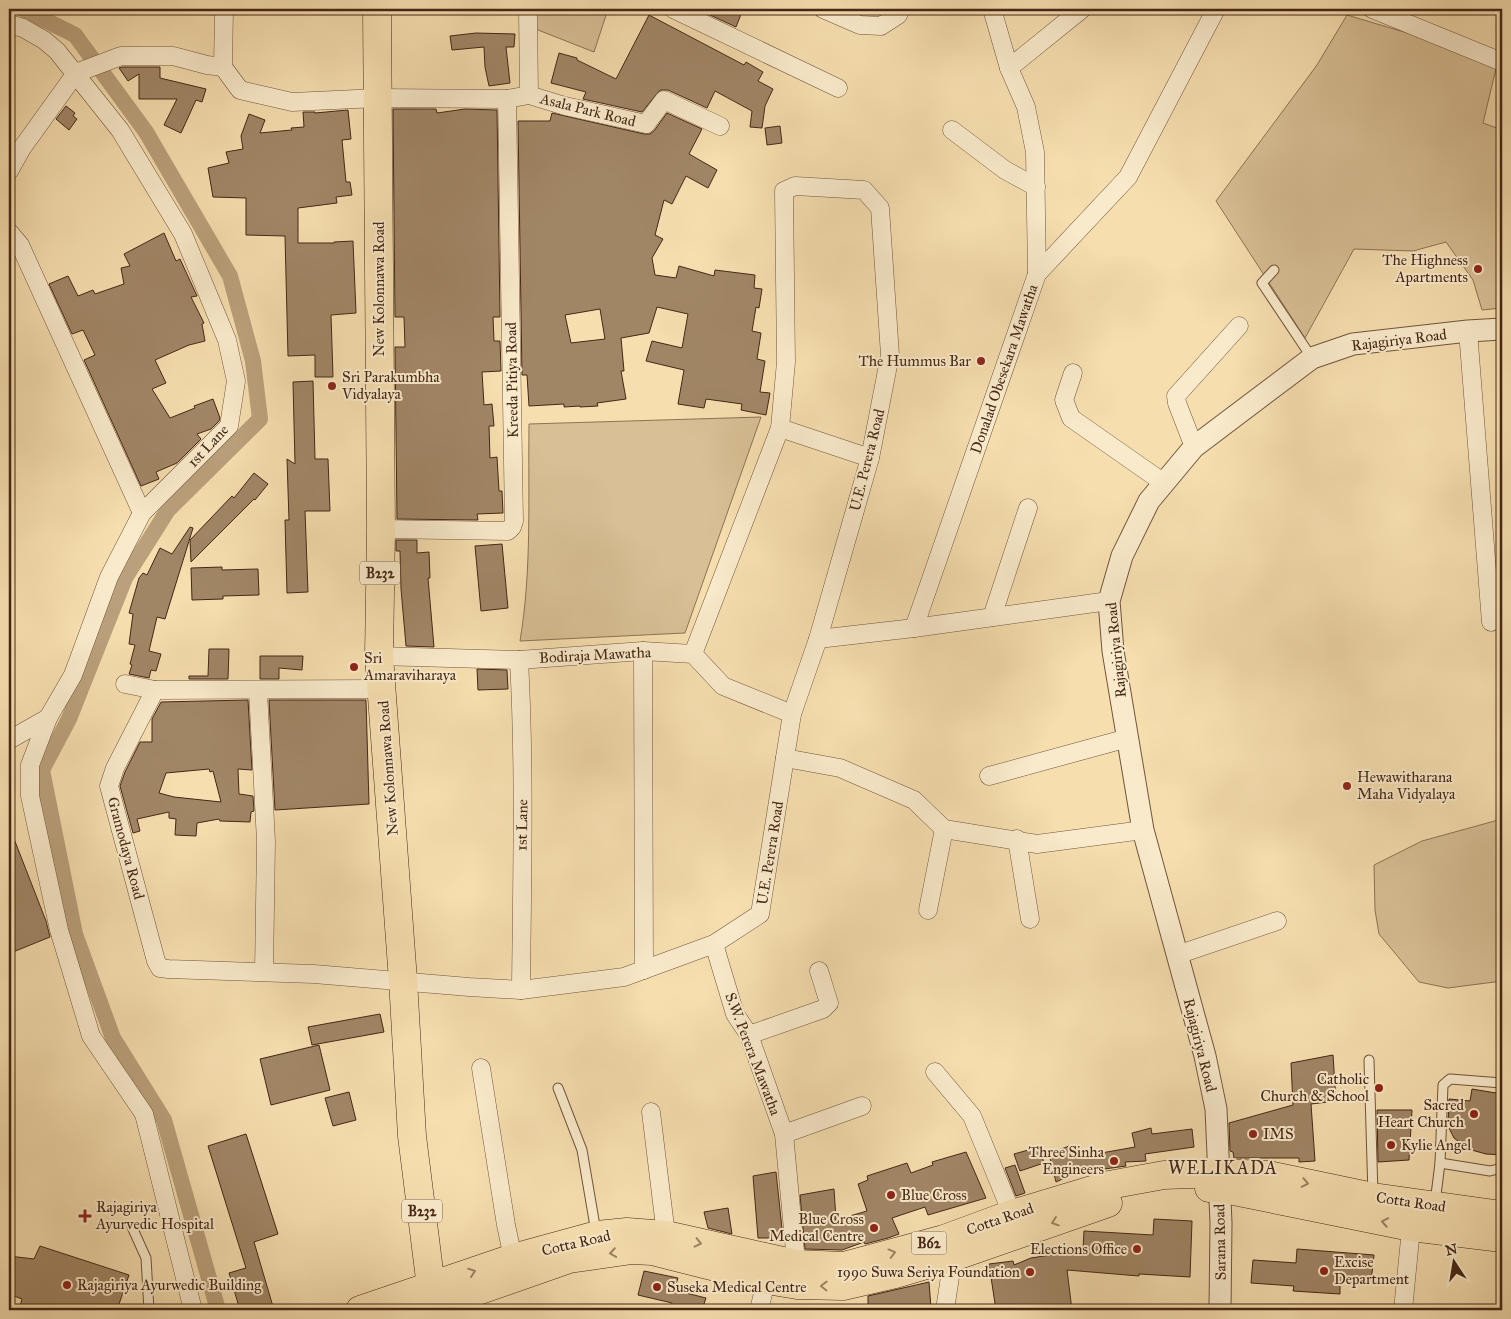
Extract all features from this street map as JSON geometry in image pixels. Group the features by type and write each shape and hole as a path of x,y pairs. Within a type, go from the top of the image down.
{"main road":[{"name":"New Kolonnawa Road","path":"377,9 381,529 379,656 403,980 412,1136 427,1298"},
{"name":"Cotta Road","path":"949,1248 1082,1202 1109,1185 1164,1175 1219,1180 1420,1212 1502,1215"},
{"name":"Cotta Road","path":"1219,1180 1268,1176 1373,1197 1502,1238"},
{"name":"Cotta Road","path":"427,1298 471,1303 569,1259 632,1250 652,1251 783,1272 844,1286 894,1274 949,1248 1012,1214 1082,1202"},
{"name":"Cotta Road","path":"360,1310 427,1298 513,1258 597,1235 627,1232 666,1235 783,1272"}],"street":[{"path":"9,171 22,148 83,70 121,56 173,56 223,67 224,9"},
{"path":"528,9 529,95"},
{"path":"673,9 838,88"},
{"path":"823,9 860,25 881,26 898,14 901,9"},
{"path":"992,9 1008,68 1026,107 1035,152 1037,274"},
{"path":"1008,68 1082,9"},
{"name":"Donalad Obesekara Mawatha","path":"914,628 1037,274 1128,177 1216,9"},
{"path":"1372,9 1502,62"},
{"name":"1st Lane","path":"9,24 23,28 44,40 83,70 183,234 228,340 236,380 229,426 142,513 109,577 73,675 48,718 30,765 30,796 59,930 91,1036 144,1114 193,1310"},
{"name":"Asala Park Road","path":"223,67 240,90 292,102 378,98 508,99 529,95 565,106 646,124 664,100 720,126"},
{"name":"Kreeda Pitiya Road","path":"381,529 508,531 512,528 514,521 508,99"},
{"path":"952,130 1005,170 1036,187"},
{"name":"U.E. Perera Road","path":"403,980 521,990 624,977 714,944 760,914 792,714 818,639 870,458 890,355 880,208 864,190 795,186 784,192 786,362 780,428 693,654"},
{"path":"9,232 20,245 142,513"},
{"path":"1194,447 1176,396 1239,326"},
{"name":"Rajagiriya Road","path":"1219,1180 1216,1110 1205,1056 1143,830 1113,651 1109,601 1122,556 1149,501 1194,447 1312,358 1353,344 1502,329"},
{"name":"Rajagiriya Road","path":"1468,331 1491,622"},
{"path":"1074,373 1064,400 1072,418 1164,483"},
{"path":"780,428 870,458"},
{"path":"992,617 1028,508"},
{"path":"818,639 914,628 1109,601"},
{"path":"643,651 644,970"},
{"name":"Bodiraja Mawatha","path":"379,656 519,660 643,651 693,654"},
{"path":"693,654 724,686 792,714"},
{"name":"1st Lane","path":"519,660 523,750 521,990"},
{"path":"125,684 155,690 382,690"},
{"name":"Gramodaya Road","path":"155,690 115,768 109,786 156,961 160,968 168,970 264,972 403,980"},
{"path":"258,691 266,841 264,972"},
{"path":"9,740 48,718"},
{"path":"989,776 1128,738"},
{"path":"785,758 840,768 914,800 944,829 1017,839 1037,844 1143,830"},
{"path":"928,910 944,829"},
{"path":"1017,839 1030,919"},
{"path":"1177,955 1277,921"},
{"name":"S.W. Perera Mawatha","path":"714,944 735,1014 749,1035 784,1134 783,1272"},
{"path":"749,1035 824,1009 828,1003 819,971"},
{"path":"482,1068 506,1225 513,1258"},
{"path":"935,1072 972,1116 1012,1214"},
{"path":"784,1134 862,1106"},
{"path":"651,1112 666,1235"},
{"name":"Sarana Road","path":"1219,1180 1221,1223 1220,1310"},
{"path":"1402,1310 1420,1212"},
{"path":"945,1310 949,1248"},
{"path":"759,1310 783,1272"}],"lane":[{"path":"1274,270 1262,284 1312,358"},
{"path":"1369,1060 1373,1197"},
{"path":"1420,1212 1440,1162 1443,1085 1450,1079 1502,1083"},
{"path":"558,1088 582,1150 597,1235"},
{"path":"1440,1162 1490,1171 1502,1168"},
{"path":"132,1227 146,1258 149,1310"}],"shaded area":[{"path":"534,9 608,9 594,52 533,28"},
{"path":"1347,15 1498,60 1483,123 1502,130 1502,147 1497,155 1499,195 1502,196 1502,308 1482,310 1473,280 1446,242 1413,251 1354,249 1305,338 1216,201 1317,65"},
{"path":"761,417 685,633 520,641 528,560 529,424"},
{"path":"1502,819 1502,981 1448,988 1419,982 1379,934 1375,910 1374,865 1422,841"}],"building":[{"path":"697,9 743,9 736,27"},
{"path":"649,15 744,65 746,62 763,72 758,81 773,89 765,106 762,128 750,127 752,111 715,91 707,108 668,90 660,90 642,112 583,99 586,92 551,83 559,53 577,58 577,60 616,79"},
{"path":"476,33 515,34 514,47 506,47 510,83 489,86 485,67 484,47 452,50 450,36"},
{"path":"160,67 160,78 206,89 202,102 196,100 181,133 164,125 177,99 139,99 139,74 128,81 119,68"},
{"path":"66,106 75,113 73,116 77,119 69,130 56,119"},
{"path":"393,109 436,109 437,113 465,109 497,110 500,317 493,317 494,341 500,341 501,371 482,372 484,405 492,404 494,426 489,426 490,458 497,457 499,491 502,491 503,513 477,514 478,520 397,519 395,347 405,347 404,317 395,317"},
{"path":"348,110 351,139 342,140 346,182 350,182 352,195 336,197 337,203 298,208 298,243 353,241 356,313 331,315 333,377 315,377 315,355 288,356 285,236 246,235 246,198 213,197 208,168 229,163 226,152 243,149 241,136 249,114 265,120 260,133 304,127 303,112 315,113"},
{"path":"552,113 650,134 667,113 702,129 689,154 717,170 708,188 686,176 672,204 664,200 655,235 663,239 652,258 655,275 676,278 679,266 714,276 715,270 755,275 754,288 762,289 759,308 756,307 752,331 761,333 757,359 765,361 760,392 770,393 766,415 741,410 742,404 706,399 704,408 678,404 684,370 646,361 652,341 682,348 688,314 657,307 649,333 621,338 624,371 621,371 626,399 597,403 598,406 564,407 564,404 529,406 527,375 522,375 518,121 550,121","holes":["600,309 605,339 571,343 565,315"]},
{"path":"780,126 782,143 767,145 765,128"},
{"path":"164,233 176,261 180,259 197,296 191,297 204,323 202,324 205,341 189,345 155,360 166,383 152,389 170,418 213,399 220,418 211,429 197,434 201,439 177,463 156,472 159,479 141,486 84,360 95,355 83,330 72,334 49,284 68,276 78,296 93,290 95,294 124,284 121,268 130,266 124,254"},
{"path":"313,381 315,459 328,459 330,511 305,511 308,592 287,593 285,520 289,520 287,459 295,464 293,382"},
{"path":"254,473 268,484 255,500 191,562 190,540 232,496 234,498"},
{"path":"190,527 193,528 165,619 157,617 149,651 161,654 156,671 151,670 149,678 129,674 135,645 129,644 133,614 129,613 139,578 143,573 147,575 160,548 172,554"},
{"path":"396,540 417,540 417,553 429,552 430,578 428,578 434,647 406,646 400,551 396,551"},
{"path":"502,544 508,608 481,611 475,546"},
{"path":"222,567 222,570 258,569 259,595 223,596 223,599 192,600 191,568"},
{"path":"209,649 229,649 228,679 189,679 189,676 208,676"},
{"path":"260,656 303,656 302,670 279,668 279,679 260,679"},
{"path":"477,669 507,670 508,689 478,690"},
{"path":"248,700 252,770 238,769 239,794 253,796 254,811 251,812 250,822 220,821 219,819 197,823 196,836 175,835 176,819 169,818 169,812 137,819 140,831 133,833 120,786 140,742 152,742 152,719 161,702","holes":["209,769 210,772 213,771 221,802 174,797 159,793 166,773"]},
{"path":"269,700 366,700 369,804 275,810"},
{"path":"9,826 46,921 50,937 13,952 9,943"},
{"path":"380,1014 384,1032 312,1045 308,1027"},
{"path":"319,1045 330,1090 271,1105 260,1059"},
{"path":"1333,1055 1336,1101 1311,1104 1315,1161 1299,1162 1299,1158 1234,1158 1233,1152 1230,1151 1229,1123 1293,1105 1291,1063"},
{"name":"Sacred Heart Church","path":"1472,1089 1502,1094 1502,1155 1486,1154 1468,1149 1454,1138 1448,1126 1449,1099 1470,1101"},
{"path":"349,1092 356,1120 333,1126 325,1098"},
{"path":"1377,1110 1412,1110 1409,1160 1378,1162"},
{"path":"1151,1128 1152,1134 1192,1129 1194,1147 1145,1154 1146,1161 1125,1162 1126,1166 1083,1172 1082,1170 1056,1182 1049,1154 1069,1146 1073,1155 1089,1151 1090,1155 1135,1147 1132,1133"},
{"path":"246,1134 278,1234 254,1242 274,1310 240,1310 229,1273 246,1268 208,1146"},
{"path":"1039,1147 1044,1163 1020,1171 1014,1154"},
{"path":"966,1152 986,1198 928,1215 925,1207 892,1218 899,1234 888,1238 865,1244 864,1242 842,1250 805,1249 800,1195 834,1189 836,1220 867,1211 858,1184 868,1180 867,1176 907,1163 911,1173 933,1165 932,1162"},
{"path":"1015,1165 1025,1193 1016,1196 1005,1168"},
{"path":"776,1172 783,1238 758,1238 753,1176"},
{"path":"728,1208 732,1234 708,1228 704,1212"},
{"path":"1154,1219 1192,1221 1190,1277 1139,1274 1139,1276 1067,1270 1072,1310 996,1310 989,1264 1013,1261 1014,1265 1031,1258 1083,1250 1084,1231 1153,1235"},
{"name":"Rajagiriya Ayurwedic Building","path":"40,1246 129,1275 117,1310 19,1310 22,1299 9,1294 9,1256 34,1259"},
{"path":"1297,1249 1374,1255 1371,1282 1340,1281 1340,1294 1293,1291 1294,1286 1251,1283 1253,1260 1296,1263"},
{"name":"Suseka Medical Centre","path":"644,1271 678,1278 674,1290 706,1298 702,1310 670,1310 672,1303 638,1295"},
{"path":"929,1282 931,1308 916,1310 868,1310 868,1296"}],"waterway":[{"path":"23,9 75,35 146,132 230,276 253,361 260,419 168,510 125,578 69,719 42,770 75,934 113,1038 164,1120 218,1310"}],"place":[{"name":"The Highness Apartments","path":"1478,269"},
{"name":"The Hummus Bar","path":"981,361"},
{"name":"Sri Parakumbha Vidyalaya","path":"332,386"},
{"name":"Sri Amaraviharaya","path":"354,667"},
{"name":"Hewawitharana Maha Vidyalaya","path":"1347,786"},
{"name":"Catholic Church & School","path":"1379,1088"},
{"name":"Sacred Heart Church","path":"1474,1114"},
{"name":"IMS","path":"1253,1134"},
{"name":"Kylie Angel","path":"1391,1145"},
{"name":"Three Sinha Engineers","path":"1114,1161"},
{"name":"Blue Cross","path":"891,1195"},
{"name":"Rajagiriya Ayurvedic Hospital","path":"85,1216"},
{"name":"Blue Cross Medical Centre","path":"874,1228"},
{"name":"Elections Office","path":"1137,1249"},
{"name":"Excise Department","path":"1324,1271"},
{"name":"1990 Suwa Seriya Foundation","path":"1030,1272"},
{"name":"Rajagiriya Ayurwedic Building","path":"67,1285"},
{"name":"Suseka Medical Centre","path":"657,1287"}],"district":[{"name":"WELIKADA","path":"1223,1168"}]}
